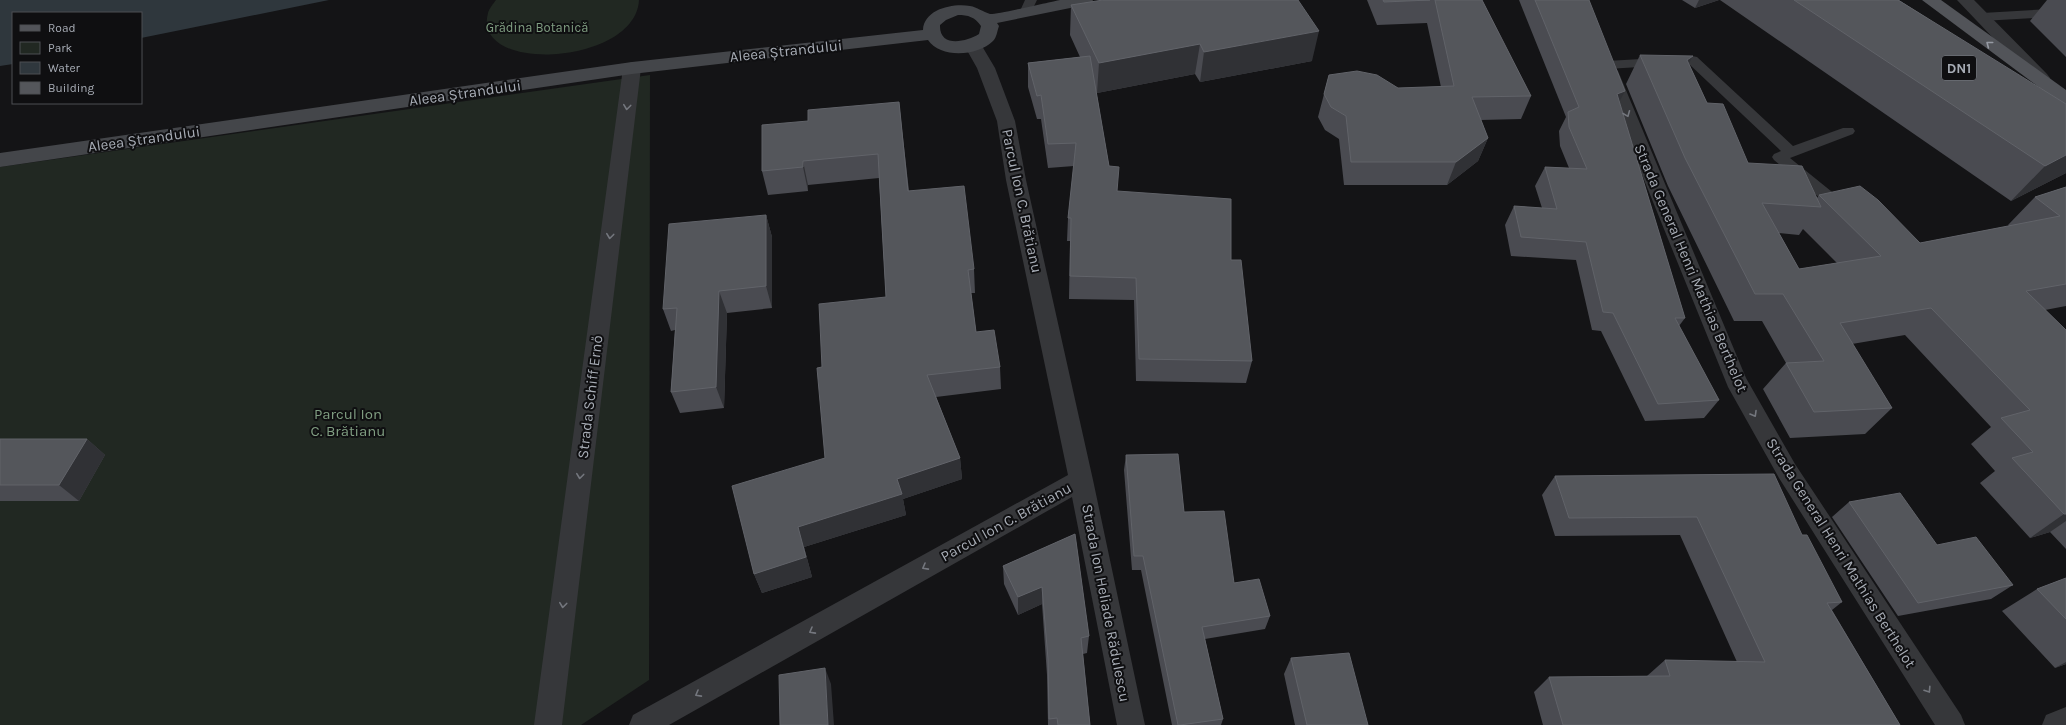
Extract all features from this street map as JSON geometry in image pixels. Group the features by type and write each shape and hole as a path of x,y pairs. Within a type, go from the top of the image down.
{"main road":[{"name":"DN1","path":"1930,0 2059,95"}],"street":[{"path":"987,20 1029,5 1085,0"},
{"path":"1965,0 2059,95"},
{"path":"970,11 982,15 987,20 990,26 987,37 973,45 953,47 943,44 932,34 930,28 933,22 946,12 970,11"},
{"name":"Aleea Ștrandului","path":"0,160 632,68 932,34"},
{"name":"Parcul Ion C. Brătianu","path":"643,725 1081,480 1018,187 1006,121 986,68 973,45"},
{"name":"Strada General Henri Mathias Berthelot","path":"1604,59 1736,381 1787,471 1951,725"},
{"name":"Strada Schiff Ernő","path":"548,725 632,68"},
{"name":"Strada Ion Heliade Rădulescu","path":"1081,480 1131,725"},
{"path":"2056,725 2066,720"}],"lane":[{"path":"1982,17 2066,12"},
{"path":"1604,59 1692,60 1791,152"},
{"path":"1848,131 1779,157 1854,217"}],"green space":[{"name":"Grădina Botanică","path":"496,0 639,0 631,22 612,38 585,49 556,54 528,53 504,46 489,33 488,13"},
{"name":"Parcul Ion C. Brătianu","path":"650,75 649,680 581,725 0,725 0,167"}],"water":[{"path":"0,0 329,0 142,38 142,12 12,12 12,64 0,66"}],"building":[{"path":"1103,0 1298,0 1319,31 1204,52 1200,44 1099,63 1071,5"},
{"path":"1383,0 1430,0 1384,2"},
{"path":"1435,0 1482,0 1531,96 1472,97 1488,138 1456,162 1351,162 1346,116 1331,107 1324,94 1329,75 1357,71 1377,75 1398,88 1454,86"},
{"path":"1535,0 1589,0 1625,91 1617,94 1685,318 1675,318 1719,400 1658,404 1613,313 1603,312 1586,242 1521,237 1514,206 1557,209 1545,167 1587,169 1569,127 1568,112 1579,107"},
{"path":"1794,0 1898,0 2066,104 2066,155 2045,166"},
{"path":"1640,55 1693,56 1687,60 1707,103 1723,104 1748,163 1802,166 1821,207 1762,203 1799,269 1881,256 1819,195 1860,186 1878,200 1920,243 2060,216 2035,197 2066,187 2066,284 2026,291 2066,330 2066,514 2064,514 2012,458 2033,452 2001,418 2030,410 1931,308 1840,323 1892,408 1814,412 1786,363 1824,361 1783,294 1755,294 1685,158"},
{"path":"1090,56 1109,166 1119,167 1117,191 1231,199 1231,260 1241,260 1252,361 1139,359 1136,278 1070,276 1071,218 1068,218 1076,143 1048,144 1041,95 1037,96 1028,63"},
{"path":"899,102 908,191 964,186 974,269 968,270 976,332 994,330 1000,367 927,375 960,458 897,479 902,494 798,527 806,557 754,574 732,486 825,458 817,368 822,367 819,304 886,297 878,154 803,161 803,167 762,171 762,125 808,121 808,110"},
{"path":"766,215 766,286 719,291 716,387 671,392 677,308 663,309 669,224"},
{"path":"0,439 87,439 59,485 0,485"},
{"path":"1178,454 1184,512 1224,511 1234,583 1259,579 1270,616 1202,627 1223,719 1180,725 1178,725 1143,556 1134,556 1126,455"},
{"path":"1774,474 1802,535 1807,535 1842,602 1827,603 1900,725 1563,725 1549,677 1670,676 1665,660 1765,662 1697,517 1569,518 1555,476"},
{"path":"1900,493 1937,545 1976,537 2013,585 1918,603 1849,502"},
{"path":"1075,534 1089,636 1081,638 1090,725 1058,725 1057,718 1049,719 1048,659 1042,587 1018,597 1003,566"},
{"path":"2066,578 2066,619 2037,589"},
{"path":"1349,653 1368,725 1307,725 1291,658"},
{"path":"825,668 828,725 780,725 779,675"}],"tram line":[{"path":"1898,0 1928,19"}]}
